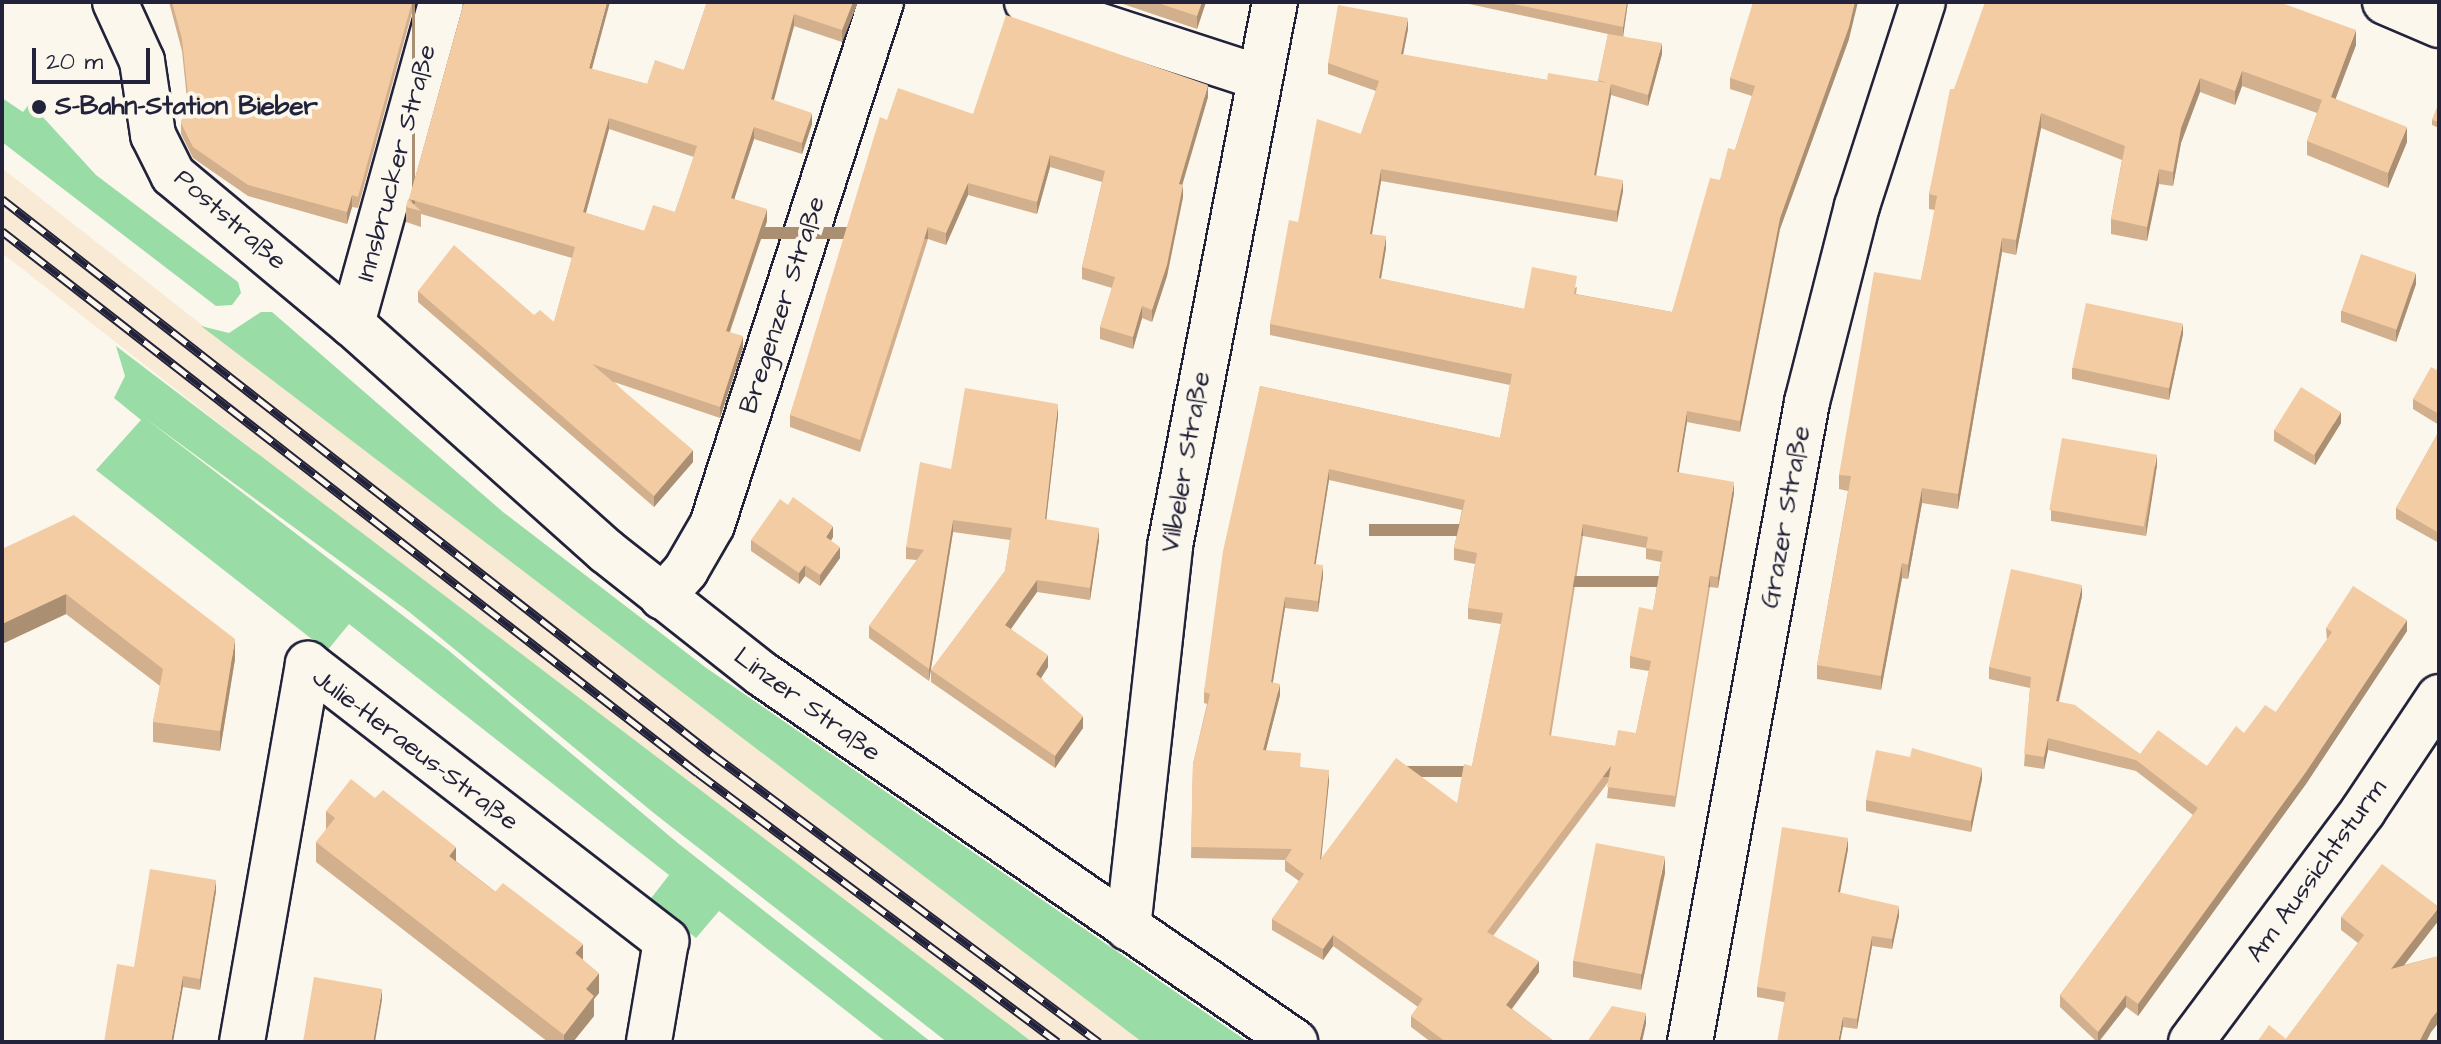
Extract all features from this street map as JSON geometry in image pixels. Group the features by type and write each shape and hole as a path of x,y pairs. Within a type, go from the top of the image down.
{"street":[{"name":"Poststraße","path":"115,2 142,61 153,135 173,175 352,324"},
{"name":"Innsbrucker Straße","path":"352,324 441,2"},
{"name":"Bregenzer Straße","path":"662,597 686,570 712,525 881,2"},
{"path":"1027,2 1258,77"},
{"name":"Vilbeler Straße","path":"1128,928 1170,546 1258,77 1275,2"},
{"name":"Grazer Straße","path":"1690,1042 1807,402 1857,206 1923,2"},
{"path":"2385,2 2439,25"},
{"name":"Linzer Straße","path":"352,324 662,597 850,737 1295,1042"},
{"name":"Julie-Heraeus-Straße","path":"242,1042 308,664 666,941 649,1042"},
{"name":"Am Aussichtsturm","path":"2191,1042 2363,811 2439,697"}],"shaded area":[{"path":"2,168 271,379 1142,1042 1032,1042 280,471 2,253"}],"green space":[{"path":"2,98 23,112 30,103 96,175 238,282 241,293 232,305 216,306 2,142"},
{"path":"261,312 272,312 503,512 705,667 1248,1042 1142,1042 201,326 229,333"},
{"path":"116,346 1032,1042 947,1042 655,814 408,611 145,418 448,650 679,844 931,1042 886,1042 719,911 696,938 649,901 669,875 349,624 327,651 96,470 141,420 114,398 125,376"}],"building":[{"path":"172,2 412,2 358,197 352,195 347,212 248,185 193,147 181,123 188,95 182,39"},
{"path":"464,2 607,2 589,68 647,84 655,60 684,70 707,2 853,2 842,30 794,14 771,99 812,113 802,143 754,127 731,198 767,209 726,331 743,336 720,407 592,364 693,450 654,496 418,291 454,245 534,315 540,310 554,322 575,247 409,199","holes":["609,118 697,146 675,212 653,205 644,231 583,212"]},
{"path":"1155,2 1202,2 1197,16"},
{"path":"1504,2 1627,2 1623,27"},
{"path":"1753,2 1855,2 1849,27 1780,218 1740,421 1687,411 1677,472 1734,482 1718,577 1710,576 1675,796 1607,787 1611,766 1487,932 1539,961 1506,1005 1555,1042 1446,1042 1411,1016 1423,999 1333,935 1323,949 1272,919 1304,874 1285,860 1292,849 1191,847 1193,764 1210,694 1204,692 1223,551 1260,386 1500,438 1512,374 1270,324 1289,220 1298,222 1317,119 1361,134 1379,81 1328,63 1338,5 1408,18 1401,54 1547,80 1548,73 1608,83 1598,80 1608,34 1662,43 1648,95 1611,84 1594,175 1623,180 1617,211 1381,169 1370,234 1386,236 1379,278 1524,309 1532,267 1577,276 1574,294 1672,312 1710,178 1720,180 1728,148 1735,150 1755,86 1730,78","holes":["1329,469 1465,500 1454,548 1477,553 1468,608 1503,613 1472,766 1464,764 1457,803 1396,758 1320,860 1329,770 1300,767 1301,753 1263,750 1280,684 1271,682 1285,597 1318,601 1323,565 1314,564","1583,524 1648,537 1646,548 1663,551 1653,610 1639,607 1630,656 1651,661 1636,733 1618,730 1615,746 1549,735"]},
{"path":"1985,2 2279,2 2356,30 2331,97 2407,127 2388,173 2307,141 2322,100 2242,71 2235,91 2200,78 2181,128 2173,172 2159,169 2147,227 2111,219 2125,146 2041,113 2016,240 2002,238 1958,494 1922,488 1908,565 1902,563 1881,676 1817,665 1851,476 1839,475 1874,272 1921,280 1937,196 1929,194 1950,89 1954,89"},
{"path":"1006,15 1208,85 1179,184 1183,185 1167,265 1152,310 1142,306 1133,337 1100,327 1115,277 1082,267 1105,171 1050,155 1037,202 968,183 946,233 928,227 860,440 790,415 880,117 887,120 898,88 973,114"},
{"path":"2439,103 2439,122 2432,120"},
{"path":"408,199 421,211 406,207"},
{"path":"2361,254 2416,273 2396,330 2341,311"},
{"path":"2086,303 2183,324 2169,388 2072,368"},
{"path":"2431,367 2439,371 2439,414 2413,399"},
{"path":"2301,387 2341,412 2314,455 2274,430"},
{"path":"965,388 1058,404 1045,519 1099,528 1090,588 1037,580 1005,625 1048,655 1036,674 1083,716 1055,756 931,670 1005,571 1012,528 953,520 929,669 869,626 924,550 906,547 920,462 951,469"},
{"path":"2439,431 2439,533 2396,508"},
{"path":"2062,438 2157,455 2144,527 2049,510"},
{"path":"793,497 833,526 826,537 840,547 820,575 805,565 799,573 751,540 780,499 788,505"},
{"path":"74,515 235,639 220,731 153,722 163,669 66,594 2,624 2,549"},
{"path":"2011,569 2082,585 2056,701 2075,705 2140,754 2158,730 2207,766 2236,726 2244,733 2265,705 2276,712 2332,632 2326,628 2353,586 2407,620 2306,772 2138,1004 2126,995 2098,1032 2060,995 2198,808 2136,760 2048,738 2044,757 2024,754 2031,677 1989,667"},
{"path":"1912,748 1982,768 1971,821 1866,800 1876,750 1910,757"},
{"path":"351,779 375,798 383,790 456,847 449,856 495,892 503,883 583,944 575,953 599,973 586,989 594,996 564,1035 316,842 335,818 326,811"},
{"path":"1782,827 1848,838 1838,892 1899,906 1892,939 1872,936 1857,1019 1843,1017 1838,1042 1777,1042 1786,992 1757,987"},
{"path":"1596,843 1665,856 1642,974 1573,961"},
{"path":"2382,864 2439,907 2391,969 2439,956 2439,1009 2419,1042 2257,1042 2269,1025 2286,1039 2364,935 2341,917"},
{"path":"150,869 216,880 200,979 183,976 171,1042 104,1042 117,964 134,967"},
{"path":"314,977 382,989 373,1042 303,1042"},
{"path":"1612,1006 1646,1013 1639,1042 1587,1042"}],"railway":[{"path":"2,199 711,753 1099,1042"},
{"path":"2,231 698,773 1058,1042"}],"place":[{"name":"S-Bahn-Station Bieber","path":"39,107"}]}
